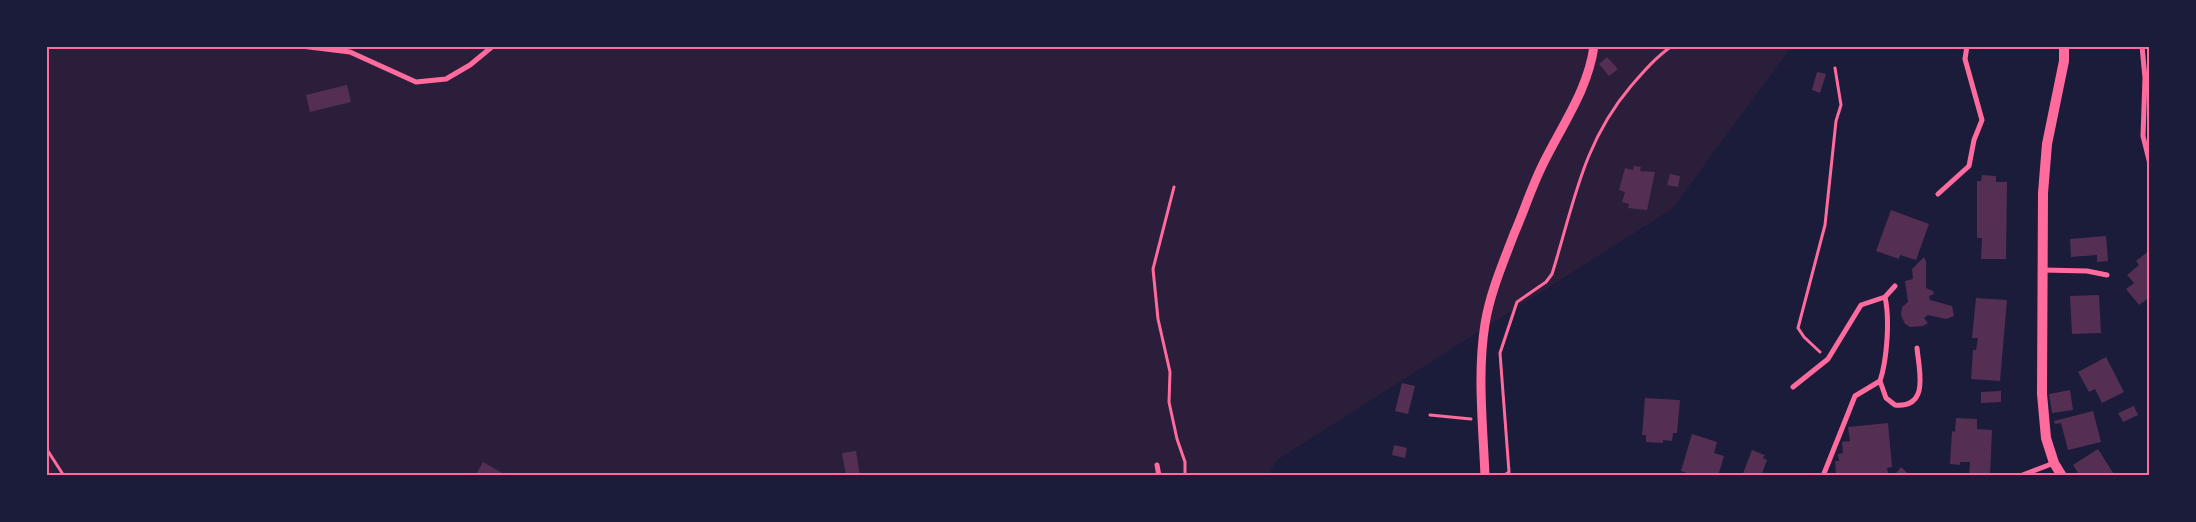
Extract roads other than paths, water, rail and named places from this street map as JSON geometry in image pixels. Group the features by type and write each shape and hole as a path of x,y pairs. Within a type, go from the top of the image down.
{"main road":[{"path":"2062,476 2054,463 2046,438 2042,394 2043,193 2047,144 2064,61 2064,46"}],"street":[{"path":"301,46 350,52 416,82 446,79 470,65 493,46"},
{"path":"1485,476 1482,364 1485,325 1490,302 1498,275 1543,164 1577,102 1589,70 1594,46"},
{"path":"1938,194 1969,166 1974,140 1982,120 1965,59 1967,46"},
{"path":"2142,46 2145,78 2143,136 2150,164"},
{"path":"2043,270 2086,271 2107,275"},
{"path":"1793,387 1828,359 1860,306 1884,297 1895,286"},
{"path":"1884,297 1887,308 1885,365 1880,381 1886,398 1895,405 1909,405 1919,392 1921,382 1917,348"},
{"path":"1822,476 1855,396 1880,381"},
{"path":"2020,476 2054,463"},
{"path":"1157,465 1159,476"}]}
